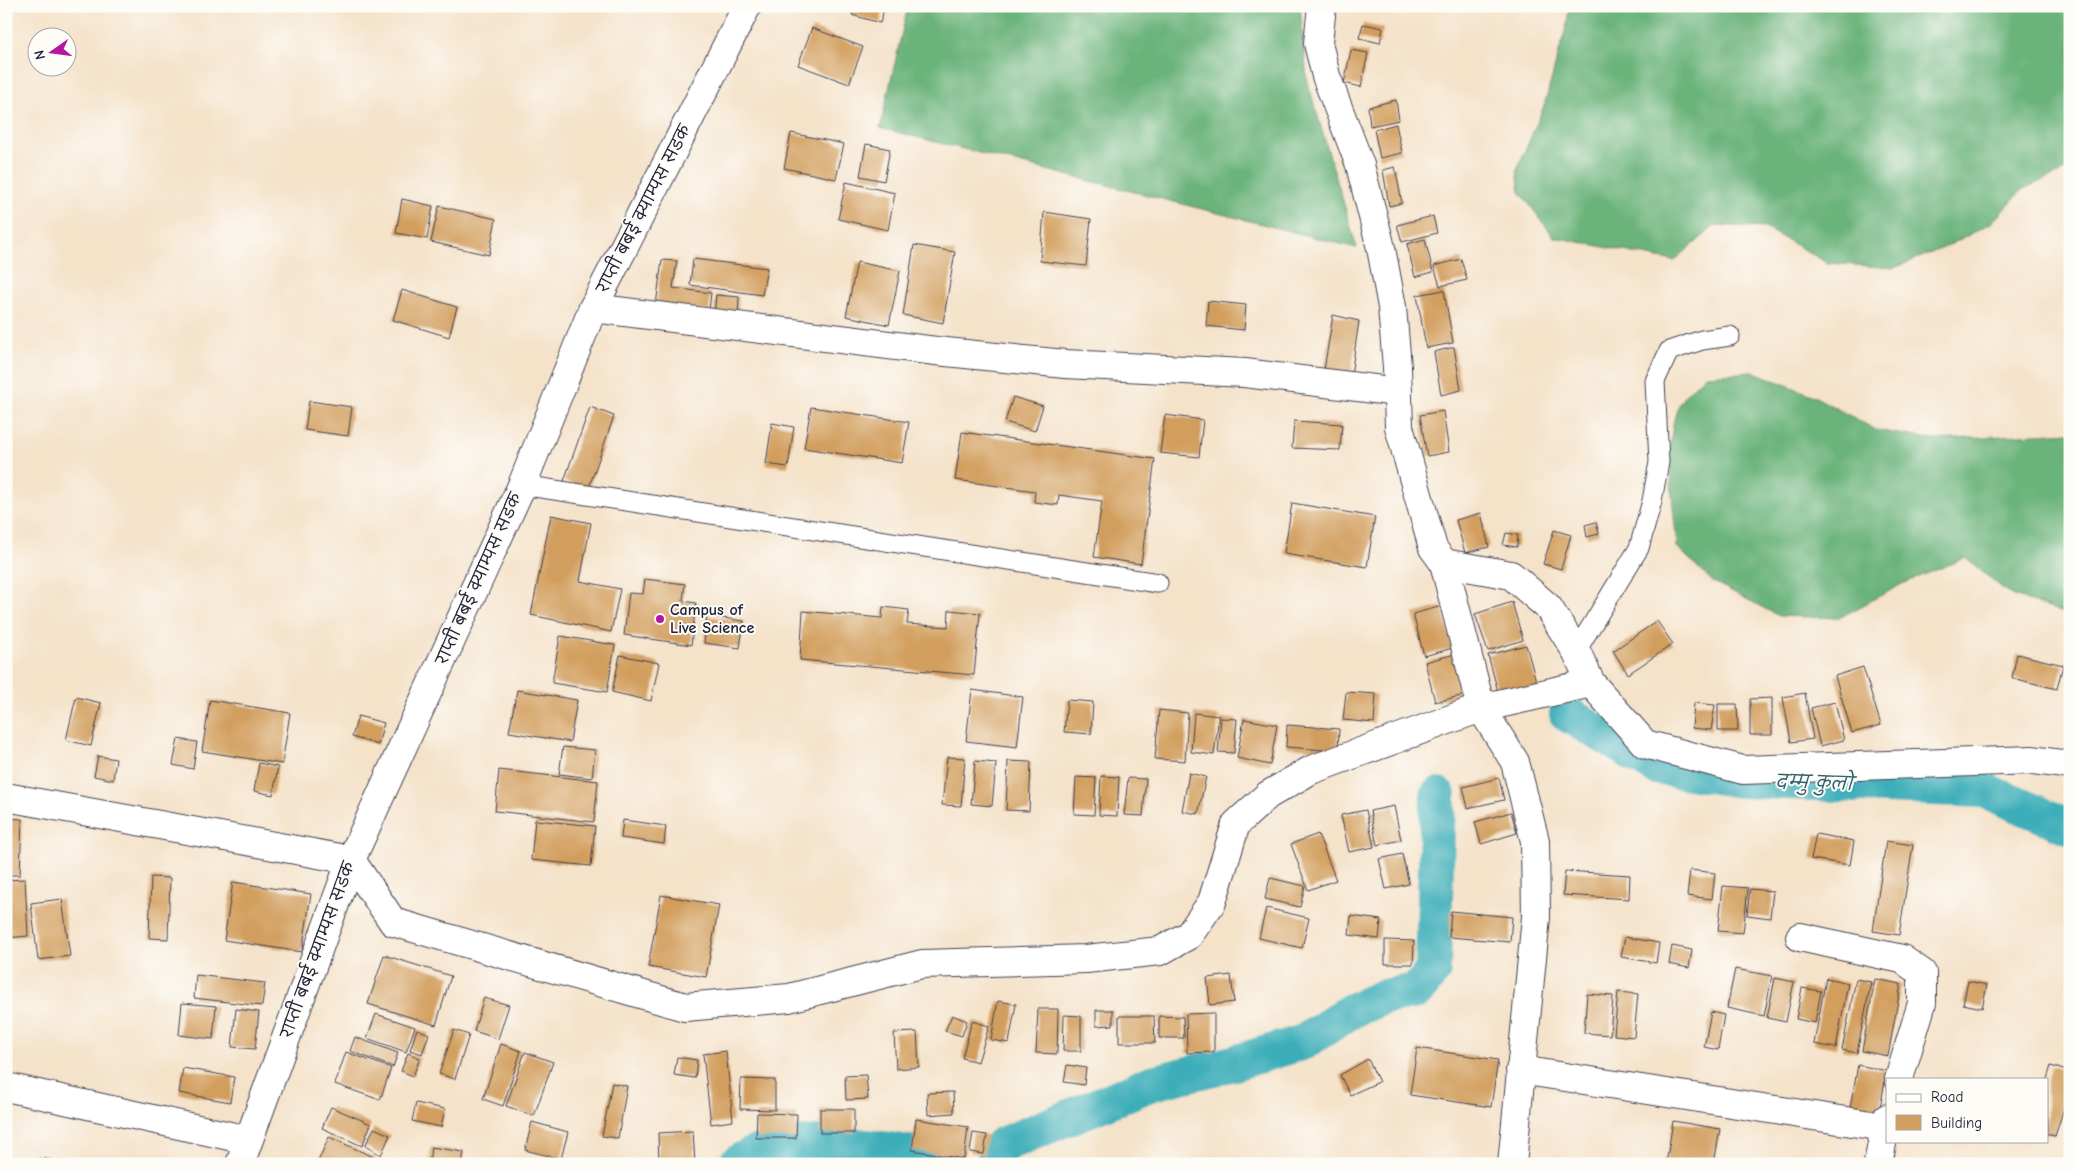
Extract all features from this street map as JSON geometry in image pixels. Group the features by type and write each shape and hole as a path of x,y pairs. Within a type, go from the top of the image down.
{"street":[{"name":"राप्ती बबई क्याम्पस सडक","path":"244,1152 351,860 522,485 593,308 748,6"},
{"path":"1322,6 1318,42 1326,76 1360,165 1381,248 1392,307 1399,427 1433,548 1444,563 1481,708 1515,762 1535,842 1536,917 1512,1164"},
{"path":"593,308 936,351 1065,364 1245,373 1398,392"},
{"path":"1444,563 1512,575 1548,607 1576,651 1591,683 1645,744 1743,770 2033,760 2070,765"},
{"path":"6,797 351,860 393,922 685,1007 789,998 922,964 1086,959 1160,951 1189,935 1212,902 1236,824 1268,795 1311,770 1481,708 1591,683"},
{"path":"1800,937 1902,958 1922,973 1922,1003 1899,1078"},
{"path":"1520,1070 1886,1123 1878,1164"},
{"path":"6,1087 244,1152"}],"lane":[{"path":"1576,651 1639,548 1652,501 1658,462 1655,381 1669,351 1702,340 1730,336"},
{"path":"522,485 1158,583"}],"green space":[{"path":"908,6 1300,6 1307,80 1357,248 880,128"},
{"path":"1569,6 2070,6 2070,169 2023,189 1991,223 1948,246 1894,268 1828,263 1765,228 1716,225 1674,261 1554,237 1520,192 1517,170 1544,106 1567,24"},
{"path":"1754,372 1812,395 1876,430 1935,440 2070,432 2070,615 2011,595 1965,558 1902,584 1839,618 1779,616 1712,581 1677,547 1671,470 1672,429 1676,412 1683,398 1705,375"}],"building":[{"path":"855,6 885,6 880,23 852,15"},
{"path":"1363,24 1383,28 1380,43 1359,38"},
{"path":"812,28 863,47 849,84 798,65"},
{"path":"1351,50 1368,53 1361,87 1344,83"},
{"path":"1396,100 1399,120 1370,126 1368,107"},
{"path":"1396,124 1402,153 1380,158 1374,130"},
{"path":"791,133 844,144 836,179 784,168"},
{"path":"866,144 890,149 884,181 860,176"},
{"path":"1395,167 1402,203 1389,206 1383,170"},
{"path":"846,182 895,193 888,230 838,219"},
{"path":"402,199 433,206 427,239 396,233"},
{"path":"439,206 496,219 489,255 431,242"},
{"path":"1044,212 1091,219 1086,266 1040,261"},
{"path":"1433,216 1437,233 1402,242 1397,225"},
{"path":"1425,239 1433,272 1415,277 1407,244"},
{"path":"914,245 955,252 943,323 903,315"},
{"path":"693,259 767,268 762,295 690,285"},
{"path":"1461,259 1467,280 1440,286 1434,266"},
{"path":"662,260 677,261 673,288 711,293 709,311 656,305"},
{"path":"857,262 900,271 889,325 846,316"},
{"path":"402,290 457,307 449,337 393,320"},
{"path":"1444,290 1453,343 1426,348 1417,295"},
{"path":"716,295 739,297 738,316 714,315"},
{"path":"1208,301 1246,305 1244,330 1206,326"},
{"path":"1333,315 1359,321 1351,375 1324,370"},
{"path":"1454,347 1461,390 1441,395 1434,352"},
{"path":"1013,397 1043,406 1035,431 1005,422"},
{"path":"309,401 352,407 348,436 305,430"},
{"path":"590,407 614,416 588,490 564,481"},
{"path":"811,407 909,422 902,463 804,448"},
{"path":"1443,411 1449,452 1427,456 1420,415"},
{"path":"1165,415 1203,420 1199,457 1160,453"},
{"path":"1294,421 1342,424 1340,450 1292,448"},
{"path":"772,423 794,427 788,467 766,464"},
{"path":"962,432 1155,459 1141,564 1094,557 1102,501 1059,495 1058,505 1034,502 1035,491 955,480"},
{"path":"1292,503 1375,517 1367,567 1284,554"},
{"path":"1481,513 1489,547 1465,553 1456,520"},
{"path":"551,515 591,523 580,581 620,589 611,632 531,615"},
{"path":"1596,522 1599,534 1587,537 1585,525"},
{"path":"1554,530 1571,535 1561,569 1543,564"},
{"path":"1506,533 1518,535 1517,547 1503,545"},
{"name":"Campus of Live Science","path":"645,579 685,584 683,601 696,603 691,645 624,635 629,593 643,594"},
{"path":"1512,602 1523,640 1488,651 1475,614"},
{"path":"1442,606 1453,648 1424,656 1413,614"},
{"path":"883,607 909,610 907,624 948,627 949,610 980,613 974,675 800,660 803,611 882,618"},
{"path":"707,616 744,621 740,648 704,643"},
{"path":"1657,621 1673,644 1628,674 1613,651"},
{"path":"560,636 615,645 607,692 552,683"},
{"path":"1526,645 1538,688 1500,699 1488,655"},
{"path":"1455,654 1465,695 1435,702 1425,662"},
{"path":"2017,654 2063,665 2057,689 2012,678"},
{"path":"620,655 659,663 651,701 612,692"},
{"path":"1863,667 1881,725 1852,733 1835,676"},
{"path":"517,690 577,700 570,742 509,732"},
{"path":"972,690 1023,697 1017,747 966,741"},
{"path":"1346,692 1376,694 1374,723 1343,720"},
{"path":"1805,693 1813,739 1791,742 1783,697"},
{"path":"76,697 101,703 91,746 66,740"},
{"path":"1772,698 1772,735 1750,735 1750,699"},
{"path":"210,700 290,713 282,764 202,751"},
{"path":"1067,700 1093,702 1091,734 1064,732"},
{"path":"1835,702 1844,740 1820,746 1811,708"},
{"path":"1694,703 1715,705 1711,730 1692,728"},
{"path":"1718,704 1737,704 1738,731 1718,731"},
{"path":"1159,710 1188,713 1185,761 1155,759"},
{"path":"1194,713 1219,716 1214,755 1191,752"},
{"path":"358,716 384,723 378,745 352,737"},
{"path":"1221,718 1237,719 1234,753 1218,752"},
{"path":"1244,719 1277,725 1270,765 1237,758"},
{"path":"1287,725 1339,729 1338,751 1286,747"},
{"path":"178,739 197,742 193,769 173,765"},
{"path":"563,747 595,750 592,778 559,774"},
{"path":"98,756 116,759 113,780 94,776"},
{"path":"947,757 965,758 961,806 942,805"},
{"path":"975,761 996,763 992,806 971,804"},
{"path":"1008,761 1031,762 1029,811 1006,810"},
{"path":"259,763 278,767 273,795 254,791"},
{"path":"499,770 598,781 594,822 495,811"},
{"path":"1189,773 1206,777 1198,814 1182,811"},
{"path":"1101,776 1119,777 1117,816 1099,815"},
{"path":"1076,777 1096,778 1094,815 1074,814"},
{"path":"1128,778 1146,779 1143,816 1124,815"},
{"path":"1499,778 1504,800 1468,808 1463,787"},
{"path":"1394,806 1401,840 1377,845 1370,811"},
{"path":"1366,810 1374,847 1349,852 1341,815"},
{"path":"1511,812 1517,833 1481,844 1475,822"},
{"path":"6,818 22,819 20,875 6,875"},
{"path":"535,820 595,826 591,866 531,860"},
{"path":"623,820 666,826 664,844 621,838"},
{"path":"1318,834 1336,880 1308,890 1291,844"},
{"path":"1816,834 1854,841 1850,865 1811,859"},
{"path":"1886,841 1913,845 1899,935 1873,931"},
{"path":"1402,854 1409,884 1386,889 1379,859"},
{"path":"1690,870 1715,873 1712,899 1687,896"},
{"path":"1565,871 1630,875 1629,899 1563,895"},
{"path":"151,877 170,878 168,939 149,938"},
{"path":"1270,878 1305,886 1300,907 1265,899"},
{"path":"25,879 28,936 6,938 6,880"},
{"path":"233,882 311,894 302,952 224,940"},
{"path":"1723,886 1748,888 1743,933 1718,931"},
{"path":"1750,889 1773,891 1770,918 1747,915"},
{"path":"661,895 719,905 706,977 648,967"},
{"path":"62,899 70,956 38,960 31,903"},
{"path":"1266,908 1309,918 1302,948 1259,938"},
{"path":"1451,911 1512,917 1510,942 1449,937"},
{"path":"1351,916 1381,920 1379,939 1349,935"},
{"path":"1625,937 1659,943 1656,963 1621,957"},
{"path":"1385,940 1414,941 1413,964 1385,964"},
{"path":"1672,946 1692,950 1689,968 1669,964"},
{"path":"384,955 451,976 436,1025 368,1004"},
{"path":"1735,969 1772,976 1764,1016 1727,1008"},
{"path":"196,975 265,983 262,1006 194,998"},
{"path":"1231,975 1234,1002 1210,1005 1207,978"},
{"path":"1775,978 1794,982 1786,1022 1767,1018"},
{"path":"1826,978 1848,983 1836,1048 1814,1044"},
{"path":"1856,979 1871,982 1857,1053 1842,1050"},
{"path":"1875,979 1901,984 1888,1056 1862,1051"},
{"path":"1968,981 1987,985 1982,1008 1963,1004"},
{"path":"1802,988 1821,991 1815,1023 1796,1019"},
{"path":"1618,992 1638,994 1634,1037 1614,1035"},
{"path":"1587,994 1613,996 1610,1035 1584,1033"},
{"path":"484,998 509,1005 498,1039 474,1031"},
{"path":"998,1001 1016,1004 1009,1043 991,1040"},
{"path":"182,1003 216,1006 213,1039 179,1035"},
{"path":"236,1009 259,1012 255,1049 232,1047"},
{"path":"1038,1009 1058,1009 1057,1054 1036,1053"},
{"path":"1096,1010 1113,1010 1113,1025 1096,1026"},
{"path":"1711,1012 1724,1015 1718,1050 1704,1047"},
{"path":"1214,1013 1214,1052 1187,1053 1186,1014"},
{"path":"376,1014 415,1027 406,1052 367,1038"},
{"path":"952,1015 967,1021 962,1036 945,1031"},
{"path":"1064,1015 1081,1016 1081,1051 1063,1051"},
{"path":"1119,1016 1154,1016 1155,1043 1119,1043"},
{"path":"1159,1016 1183,1017 1184,1038 1159,1038"},
{"path":"972,1021 989,1026 978,1062 962,1058"},
{"path":"417,1029 429,1034 422,1054 410,1050"},
{"path":"454,1030 469,1035 455,1079 439,1074"},
{"path":"917,1032 919,1067 896,1069 894,1033"},
{"path":"355,1037 398,1053 393,1067 350,1051"},
{"path":"501,1044 521,1051 503,1106 483,1099"},
{"path":"1417,1048 1498,1060 1491,1107 1410,1095"},
{"path":"726,1051 733,1121 711,1124 703,1054"},
{"path":"346,1052 391,1068 380,1100 335,1084"},
{"path":"525,1052 553,1062 534,1116 506,1106"},
{"path":"408,1053 420,1058 413,1076 401,1071"},
{"path":"677,1057 697,1060 695,1078 674,1075"},
{"path":"1368,1059 1379,1082 1350,1095 1340,1075"},
{"path":"1067,1065 1086,1068 1084,1085 1064,1082"},
{"path":"1858,1065 1887,1071 1879,1113 1850,1108"},
{"path":"2051,1066 2070,1072 2070,1090 2055,1136 2048,1134 2047,1078"},
{"path":"183,1068 234,1077 230,1102 179,1093"},
{"path":"866,1075 868,1099 846,1100 845,1076"},
{"path":"741,1079 775,1080 775,1110 740,1109"},
{"path":"612,1083 627,1086 618,1138 602,1136"},
{"path":"953,1092 954,1113 928,1115 927,1093"},
{"path":"416,1103 445,1109 441,1127 412,1121"},
{"path":"331,1107 371,1124 362,1146 322,1128"},
{"path":"820,1109 854,1109 854,1133 820,1133"},
{"path":"757,1113 797,1114 796,1138 756,1138"},
{"path":"916,1119 968,1127 964,1159 912,1150"},
{"path":"1673,1121 1720,1129 1714,1164 1666,1164"},
{"path":"532,1122 568,1132 561,1159 525,1150"},
{"path":"374,1128 390,1135 381,1155 365,1146"},
{"path":"693,1131 695,1164 659,1164 658,1133"},
{"path":"973,1133 987,1135 984,1154 970,1152"},
{"path":"329,1137 376,1158 374,1164 317,1164"},
{"path":"431,1147 464,1152 462,1164 429,1164"},
{"path":"39,1158 68,1162 68,1164 38,1164"},
{"path":"512,1160 528,1163 528,1164 512,1164"}],"waterway":[{"name":"दम्मु कुलो","path":"1567,714 1656,767 1741,780 1984,790 2070,827"},
{"path":"993,1164 1002,1145 1152,1083 1234,1063 1304,1042 1351,1011 1383,997 1417,991 1433,970 1438,795"},
{"path":"736,1164 755,1154 777,1147 802,1144 829,1144 882,1149 928,1156 937,1164"}],"place":[{"name":"Campus of Live Science","path":"660,619"}]}
